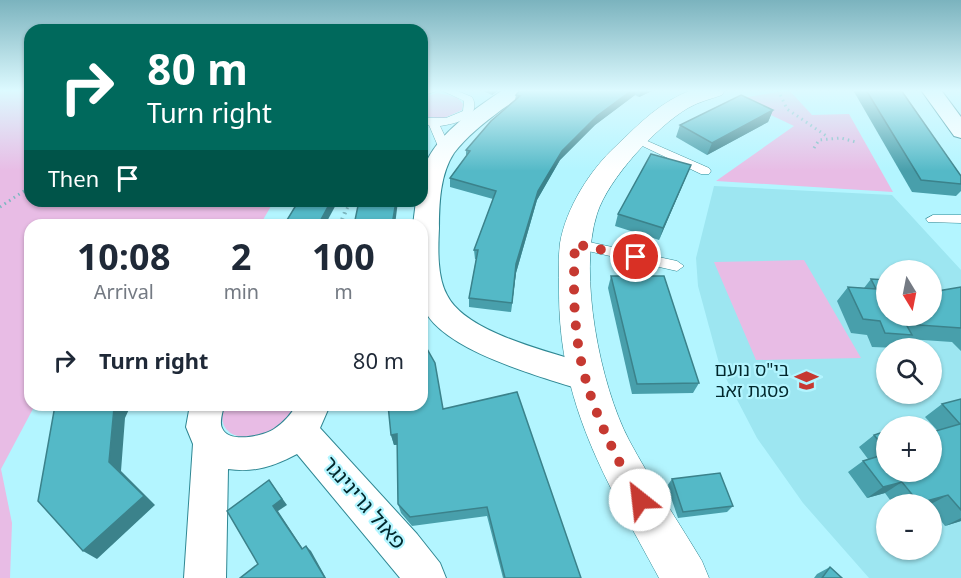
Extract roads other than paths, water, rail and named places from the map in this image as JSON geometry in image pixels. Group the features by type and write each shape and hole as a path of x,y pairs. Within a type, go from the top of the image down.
{"street":[{"path":"426,219 438,161 455,139 482,117"},
{"path":"663,117 636,139 613,163 593,192 583,212 575,244 576,320 585,377 612,450 685,578"},
{"path":"950,117 961,132"},
{"path":"428,285 434,300 465,331 513,352 585,377"},
{"path":"205,578 211,442 204,428 206,411"},
{"name":"פאול גרינינגר","path":"211,442 224,453 264,454 284,444 307,418 425,578"}],"lane":[{"path":"428,122 453,121 460,117"},
{"path":"428,124 446,151"},
{"path":"636,139 705,171"},
{"path":"933,219 961,219"},
{"path":"575,244 678,266"}],"place":[{"name":"בי\"ס נועם פסגת זאב","path":"807,380"}]}
